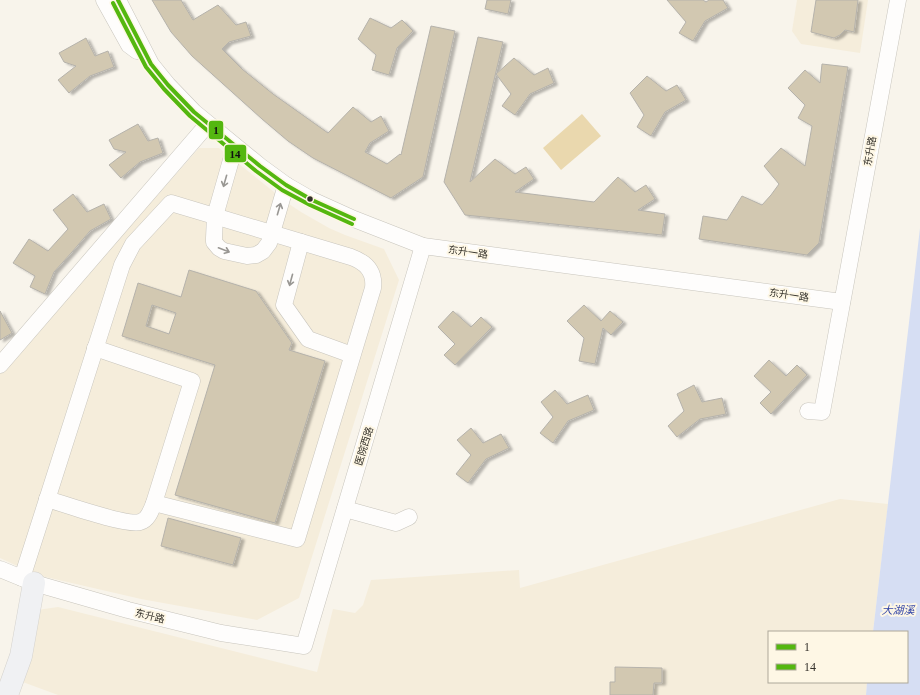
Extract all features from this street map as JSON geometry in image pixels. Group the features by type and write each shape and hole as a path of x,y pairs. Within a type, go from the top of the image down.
{"highway":[{"path":"7,695 21,656 28,580"}],"street":[{"name":"东升一路","path":"104,0 129,45 152,64"},
{"name":"东升一路","path":"118,0 152,64 175,94 207,125 286,185 336,212 423,246 842,302"},
{"name":"东升路","path":"808,412 822,412 898,0"},
{"path":"0,365 207,125"},
{"path":"235,146 215,216 214,242 219,248 247,256 256,255 266,247 272,233 286,185"},
{"path":"28,580 47,499 122,265 139,237 171,204 358,259 365,264 372,274 373,288 297,540 154,503"},
{"path":"301,242 284,305 308,339 352,355"},
{"name":"医院西路","path":"304,646 423,246"},
{"path":"47,499 131,523 141,522 146,519 151,512 154,503 192,381 95,348"},
{"path":"345,509 396,523 409,517"},
{"name":"东升路","path":"0,569 28,580 108,605 201,628 304,646"}],"shaded area":[{"path":"797,0 868,0 860,53 801,44 792,31"},
{"path":"582,114 601,136 561,170 543,148"},
{"path":"199,148 219,148 301,212 329,228 384,249 399,280 299,598 257,620 141,599 37,575 0,558 0,374"},
{"path":"840,499 888,504 873,631 768,631 768,683 867,683 866,695 58,695 20,681 37,610 58,607 317,672 333,609 355,613 363,605 371,580 519,570 520,588"}],"water":[{"name":"大湖溪","path":"920,228 920,695 866,695 867,683 908,683 908,631 873,631"}],"building":[{"path":"152,0 181,0 193,20 218,5 236,25 246,22 251,36 229,42 222,49 242,69 273,94 328,133 353,107 371,122 381,116 389,131 370,143 365,152 387,164 400,154 401,155 431,26 455,31 423,177 391,198 313,158 288,141 192,56 171,32"},
{"path":"487,0 511,0 508,14 485,9"},
{"path":"667,0 703,0 706,2 709,0 723,0 728,8 705,21 693,41 679,33 686,22"},
{"path":"816,0 858,0 854,32 845,30 834,38 811,32"},
{"path":"370,18 391,28 402,20 413,31 397,48 389,75 372,70 376,55 358,39"},
{"path":"478,37 503,42 470,182 495,159 515,174 526,167 534,179 515,192 594,202 618,177 635,192 646,185 655,199 638,210 665,214 662,235 465,215 444,182"},
{"path":"86,38 95,56 108,51 114,67 90,76 69,93 58,80 76,66 64,62 59,53"},
{"path":"514,58 534,75 548,68 554,83 530,94 515,115 502,106 511,94 496,74"},
{"path":"822,64 848,67 819,243 807,255 699,239 703,216 727,220 742,196 762,205 779,184 764,166 781,148 805,166 812,126 798,118 805,105 788,88 805,70 820,83"},
{"path":"647,76 666,91 677,85 686,100 665,112 651,136 637,127 644,115 630,93"},
{"path":"138,124 148,141 158,138 163,153 140,162 121,178 109,165 126,152 114,149 109,140"},
{"path":"73,194 87,212 104,204 111,219 90,231 54,272 45,294 30,287 35,276 13,263 29,239 48,251 68,229 53,210"},
{"path":"189,270 256,291 292,343 289,350 325,361 275,523 175,495 215,365 122,336 138,283 181,297","holes":["152,305 176,313 169,334 146,326"]},
{"path":"584,305 601,321 610,311 623,322 611,335 603,328 595,364 579,361 584,338 567,321"},
{"path":"0,311 12,333 0,340"},
{"path":"453,311 471,327 481,317 492,327 455,365 444,355 455,344 438,327"},
{"path":"769,360 786,376 797,365 807,375 771,414 760,403 771,392 754,376"},
{"path":"694,385 702,402 722,398 726,414 700,419 677,437 668,426 684,411 677,394"},
{"path":"555,390 567,404 588,395 594,410 568,421 553,443 540,433 553,417 541,402"},
{"path":"471,428 483,443 501,434 509,448 486,459 468,483 456,474 471,455 457,440"},
{"path":"168,518 241,538 233,565 161,546"},
{"path":"615,667 662,668 662,683 654,683 653,695 610,695 610,682 615,682"}],"transit line":[{"name":"1","path":"118,0 151,64 168,85 194,112 260,166 286,185 312,200 354,219"},
{"name":"14","path":"113,3 146,67 164,89 190,116 256,171 282,190 310,205 352,224"}]}
